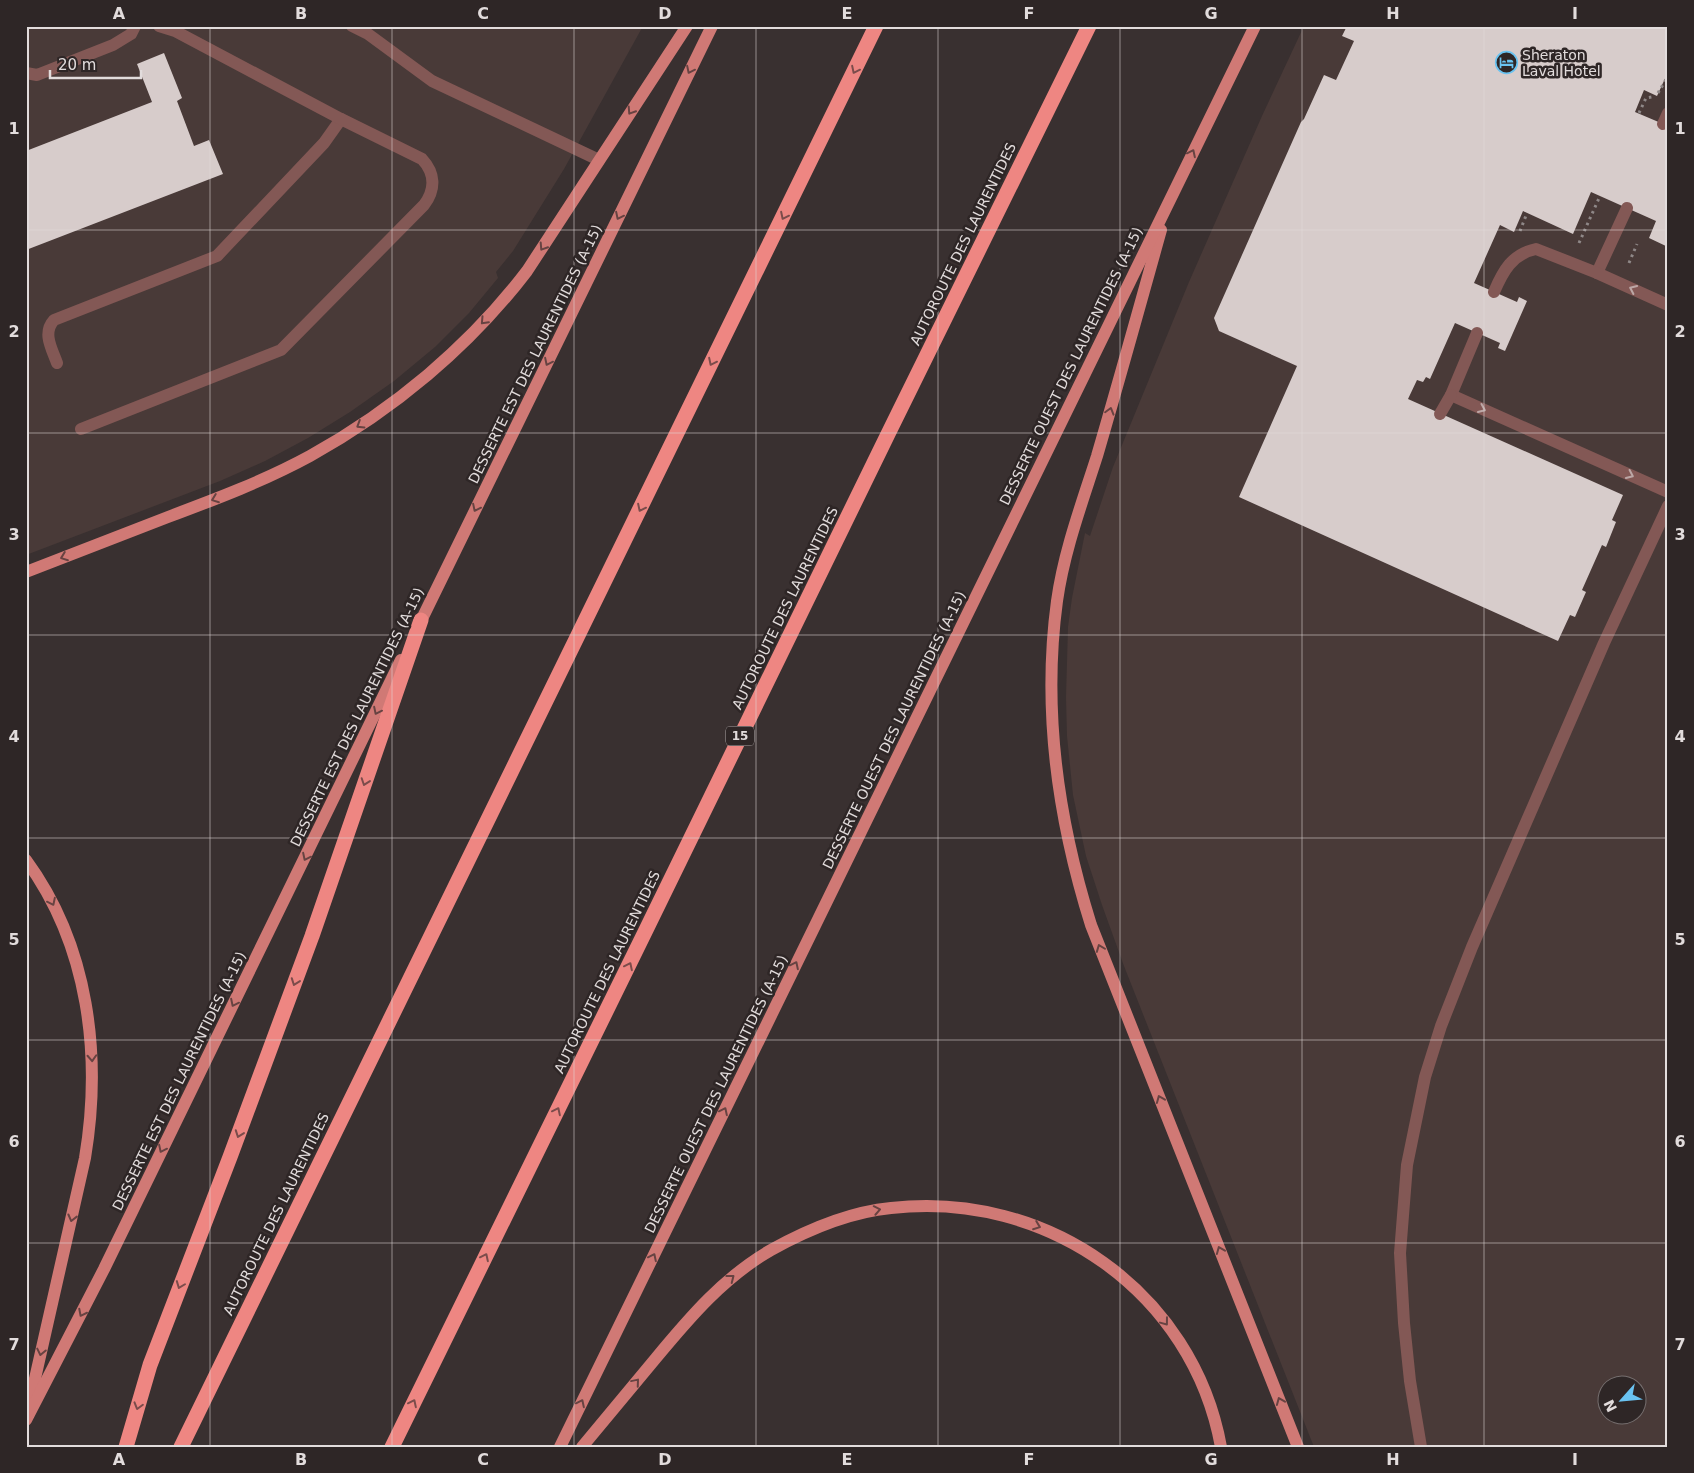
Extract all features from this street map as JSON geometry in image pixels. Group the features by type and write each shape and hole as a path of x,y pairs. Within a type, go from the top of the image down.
{"highway":[{"name":"AUTOROUTE DES LAURENTIDES","path":"181,1447 876,26"},
{"name":"AUTOROUTE DES LAURENTIDES","path":"392,1447 884,440 1089,26"},
{"path":"126,1447 153,1356 230,1157 312,936 421,620"}],"main road":[{"path":"26,572 233,492 310,456 375,416 409,390 460,345 517,285 687,26"},
{"name":"DESSERTE EST DES LAURENTIDES (A-15)","path":"26,1418 104,1269 712,26"},
{"name":"DESSERTE OUEST DES LAURENTIDES (A-15)","path":"560,1447 1255,26"},
{"path":"1171,197 1096,458 1080,507 1057,599 1051,677 1055,759 1067,838 1078,882 1092,925 1298,1447"},
{"path":"26,860 49,896 72,948 85,997 90,1027 93,1080 89,1136 84,1166 62,1253 26,1418"},
{"path":"582,1447 695,1311 722,1284 745,1267 798,1236 828,1224 859,1214 890,1208 926,1206 956,1207 1022,1220 1084,1248 1114,1269 1141,1293 1165,1321 1186,1352 1201,1382 1213,1414 1221,1447"}],"lane":[{"path":"26,73 37,74 113,45 131,34 135,26"},
{"path":"81,429 281,350 424,205 432,192 431,171 422,159 341,119 175,31 160,26"},
{"path":"352,26 368,34 432,81 599,160"},
{"path":"57,363 47,333 54,320 217,256 324,143 341,119"},
{"path":"1597,273 1627,208"},
{"path":"1494,292 1507,266 1514,258 1525,251 1536,249 1597,273 1668,305"},
{"path":"1440,414 1477,333"},
{"path":"1450,395 1668,492"},
{"path":"1421,1447 1410,1381 1404,1324 1400,1254 1406,1166 1425,1077 1440,1026 1472,948 1604,643 1668,506"}],"path":[{"path":"1580,240 1600,196"}],"shaded area":[{"path":"26,26 643,26 564,169 513,251 496,272 498,278 469,313 435,347 394,381 350,412 308,438 265,461 220,481 26,555"},
{"path":"1304,26 1668,26 1668,1447 1314,1447 1124,966 1086,856 1073,795 1067,736 1068,627 1085,533 1090,536 1113,467 1189,282"}],"building":[{"path":"1347,26 1668,26 1668,72 1657,96 1644,90 1635,112 1668,126 1668,247 1649,238 1656,221 1591,192 1573,234 1523,211 1514,232 1500,225 1474,283 1517,302 1519,297 1527,301 1505,351 1498,348 1500,343 1455,323 1430,379 1426,377 1423,382 1417,380 1408,399 1623,495 1612,520 1616,522 1606,547 1602,545 1582,590 1586,592 1575,617 1570,615 1558,641 1239,497 1297,366 1219,331 1214,318 1301,122 1324,75 1336,80 1354,41 1342,36"},
{"path":"164,53 182,98 177,101 194,146 209,140 223,174 26,250 26,151 152,102 137,64"}],"place":[{"name":"Sheraton Laval Hotel","path":"1506,63"}]}
